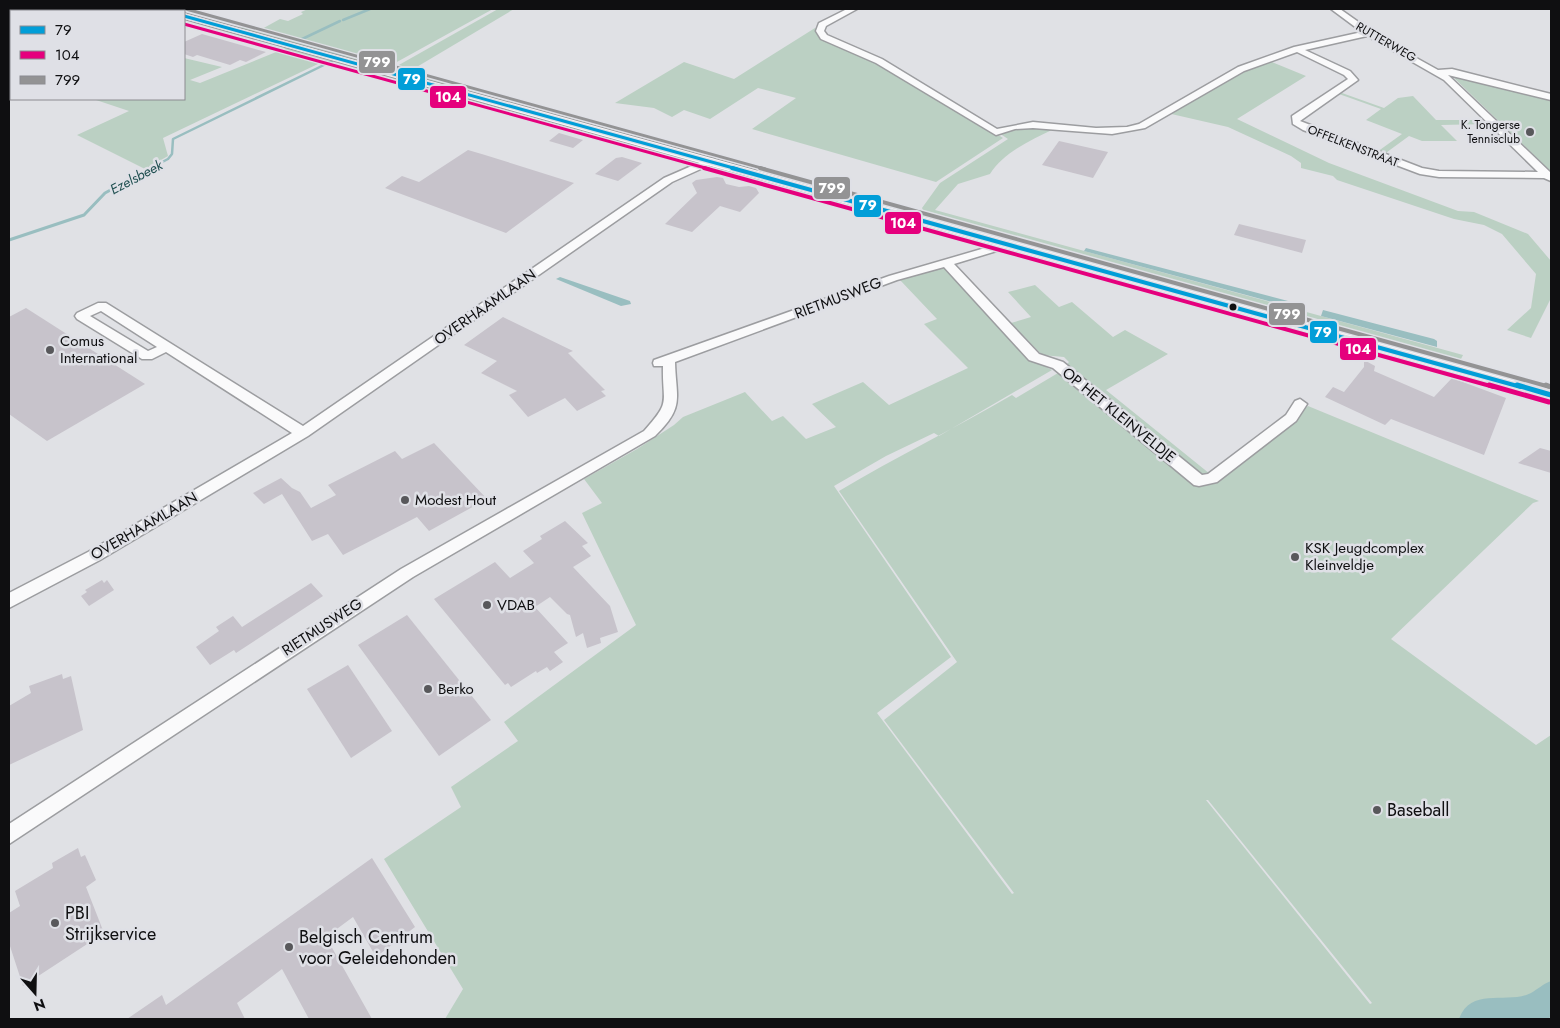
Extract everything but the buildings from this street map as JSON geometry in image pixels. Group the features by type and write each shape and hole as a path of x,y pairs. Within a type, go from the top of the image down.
{"main road":[{"path":"185,16 1551,395"}],"street":[{"path":"853,9 822,25 820,31 824,36 879,61 996,132 1018,126 1112,132 1130,130 1142,126 1241,69 1292,51 1368,33"},
{"name":"RUTTERWEG","path":"1334,9 1368,33 1439,72 1550,177"},
{"name":"OFFELKENSTRAAT","path":"1292,51 1347,73 1353,80 1295,118 1296,122 1306,128 1420,171 1439,174 1550,177"},
{"name":"RUTTERWEG","path":"1439,72 1452,72 1551,98"},
{"name":"OVERHAAMLAAN","path":"9,601 94,556 303,433 668,180 692,156"},
{"name":"OVERHAAMLAAN","path":"668,180 710,161"},
{"name":"RIETMUSWEG","path":"9,835 374,594 648,434 664,421 671,408 673,397 669,373 664,361 893,278 1009,244"},
{"name":"OP HET KLEINVELDJE","path":"946,262 1034,357 1058,366 1199,481 1212,478 1291,418 1300,404"},
{"path":"167,347 147,356 81,316 102,306 167,347 303,433"}],"green space":[{"path":"308,9 493,9 386,68 239,28 245,26 260,30 280,19 288,21 303,14 301,12"},
{"path":"498,9 514,9 410,71 449,82 444,85 390,70"},
{"path":"815,28 818,33 878,61 1003,138 936,182 752,129 796,98 758,88 710,119 684,110 672,117 654,108 615,103 684,62 734,79"},
{"path":"286,48 330,61 323,64 320,63 163,138 168,156 145,169 77,135 129,111 96,100 185,100 185,58 222,67 190,80 200,83"},
{"path":"1267,60 1306,76 1237,119 1329,163 1458,211 1474,212 1528,234 1551,261 1551,298 1531,338 1507,330 1531,308 1536,274 1502,234 1484,225 1454,219 1337,180 1333,176 1301,168 1301,163 1291,156 1228,127 1167,113 1244,69"},
{"name":"K. Tongerse Tennisclub","path":"1451,75 1551,98 1551,173 1540,161"},
{"path":"1342,93 1384,108 1398,98 1413,96 1436,120 1481,120 1486,124 1441,125 1457,141 1422,141 1409,136 1383,155 1377,152 1402,134 1366,120 1381,109 1339,94"},
{"path":"1019,127 1054,129 1027,142 1010,153 990,174 958,184 935,210 1463,355 1459,363 923,210 922,208 940,183 1008,139 999,133"},
{"path":"754,164 915,209 913,212 751,166"},
{"path":"944,267 1024,356 1052,370 954,427 1012,395 1016,398 1058,373 1069,362 1064,357 1042,355 1011,323 1031,317 1008,292 1035,285 1059,307 1072,302 1113,337 1125,330 1168,354 1106,390 1215,478 1308,406 1539,501 1533,503 1391,639 1536,745 1551,735 1551,1019 445,1019 463,989 384,859 461,807 451,787 518,741 504,722 636,625 582,513 602,503 584,479 637,449 683,417 745,392 772,421 783,416 806,439 836,427 812,404 863,382 889,405 968,368 924,324 937,319 900,280","holes":["934,433 938,436 839,491 957,662 884,720 1014,893 1012,894 877,713 951,657 834,486 886,456","1206,800 1208,800 1372,1003 1370,1004"]}],"water":[{"path":"1086,248 1288,301 1287,306 1084,251"},
{"path":"560,277 630,301 631,304 621,306 556,279"},
{"path":"1323,310 1434,339 1437,341 1437,347 1321,316"}],"waterway":[{"name":"Ezelsbeek","path":"343,20 370,9"},
{"name":"Ezelsbeek","path":"340,21 298,41 344,55"},
{"name":"Ezelsbeek","path":"149,169 168,159 172,154 173,139 332,61"},
{"name":"Ezelsbeek","path":"9,240 84,215 105,193 151,168"},
{"path":"1474,1019 1477,1016 1537,1008 1551,996"}],"transit line":[{"name":"799","path":"186,9 1551,387"},
{"name":"79","path":"185,16 1551,395"},
{"name":"104","path":"185,24 1549,402"}],"place":[{"name":"K. Tongerse Tennisclub","path":"1530,132"},
{"name":"Comus International","path":"50,350"},
{"name":"Modest Hout","path":"405,500"},
{"name":"KSK Jeugdcomplex Kleinveldje","path":"1295,557"},
{"name":"VDAB","path":"487,605"},
{"name":"Berko","path":"428,689"},
{"name":"Baseball","path":"1377,810"},
{"name":"PBI Strijkservice","path":"55,923"},
{"name":"Belgisch Centrum voor Geleidehonden","path":"289,947"}]}
